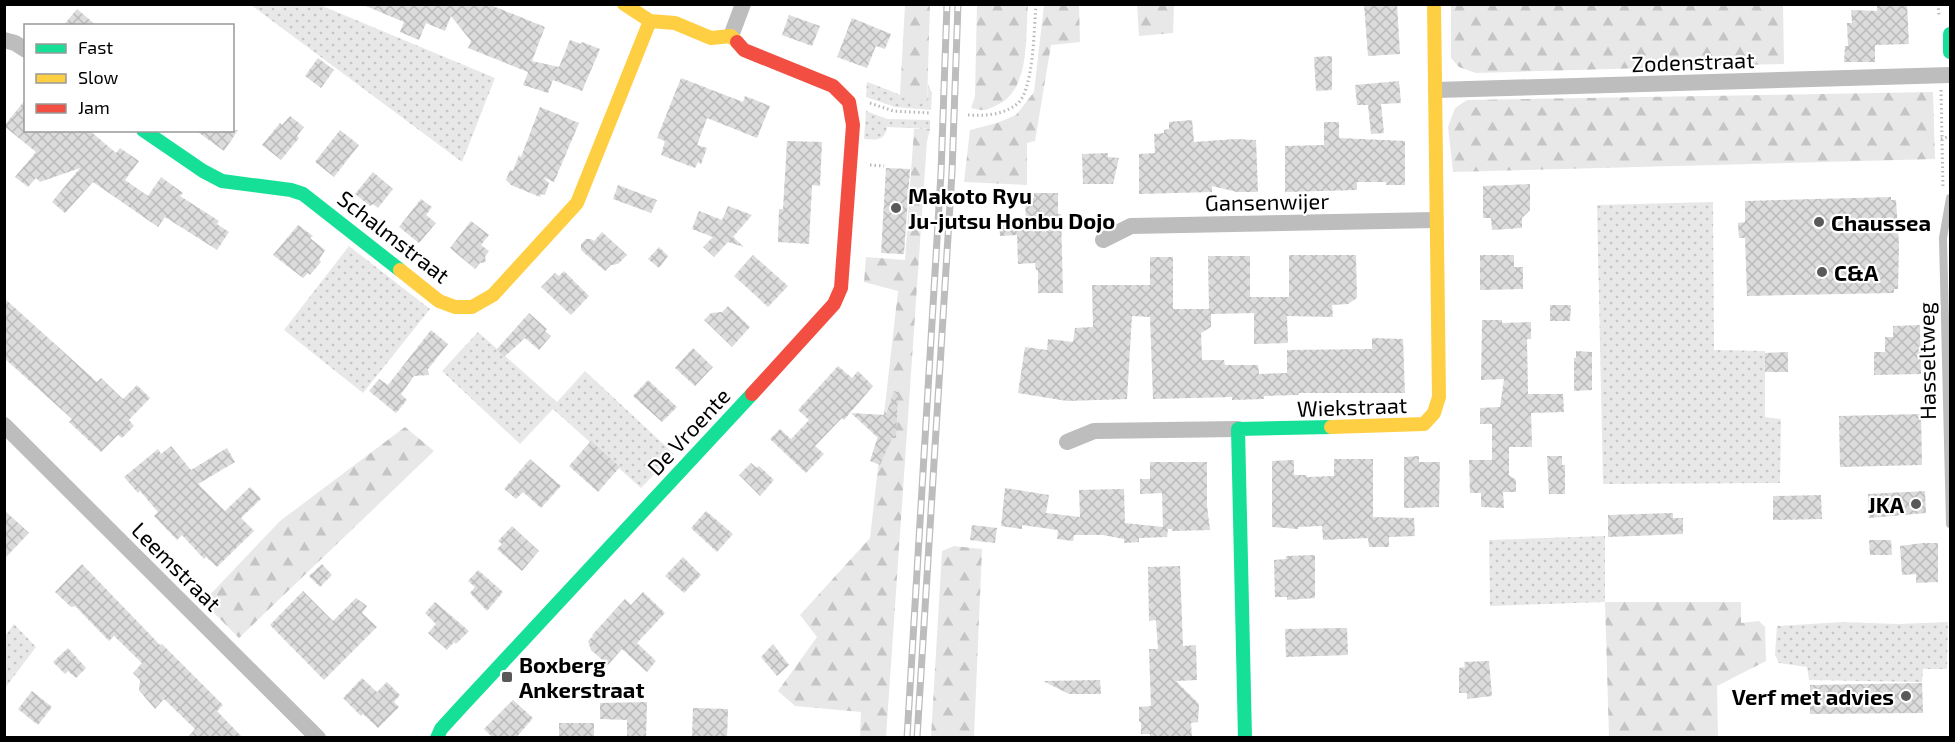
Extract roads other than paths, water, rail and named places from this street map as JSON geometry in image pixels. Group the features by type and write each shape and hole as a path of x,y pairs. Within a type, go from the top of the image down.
{"street":[{"path":"624,4 650,21 675,23 711,38 731,36 743,4"},
{"name":"Wiekstraat","path":"1238,429 1405,426 1424,424 1434,413 1439,397 1434,4"},
{"name":"Schalmstraat","path":"146,132 222,182 291,190 303,194 439,301 455,307 472,307 493,295 577,203 650,21"},
{"path":"1950,34 1950,52"},
{"name":"De Vroente","path":"437,738 441,729 469,698 834,304 841,288 853,125 849,102 833,86 744,50 731,36"},
{"path":"4,40 24,49"},
{"name":"Zodenstraat","path":"1436,90 1950,75"},
{"name":"Gansenwijer","path":"1103,240 1131,226 1436,220"},
{"name":"Leemstraat","path":"4,425 318,738"},
{"path":"1067,442 1094,431 1238,429 1245,738"}],"lane":[{"name":"Hasseltweg","path":"1950,198 1944,238 1950,524"}],"railway":[{"path":"907,738 941,173 947,4"},
{"path":"917,738 952,172 958,4"}],"place":[{"name":"Makoto Ryu Ju-jutsu Honbu Dojo","path":"896,208"},
{"name":"Chaussea","path":"1819,222"},
{"name":"C&A","path":"1822,272"},
{"name":"JKA","path":"1916,504"},
{"name":"Boxberg Ankerstraat","path":"507,677"},
{"name":"Verf met advies","path":"1906,696"}]}
